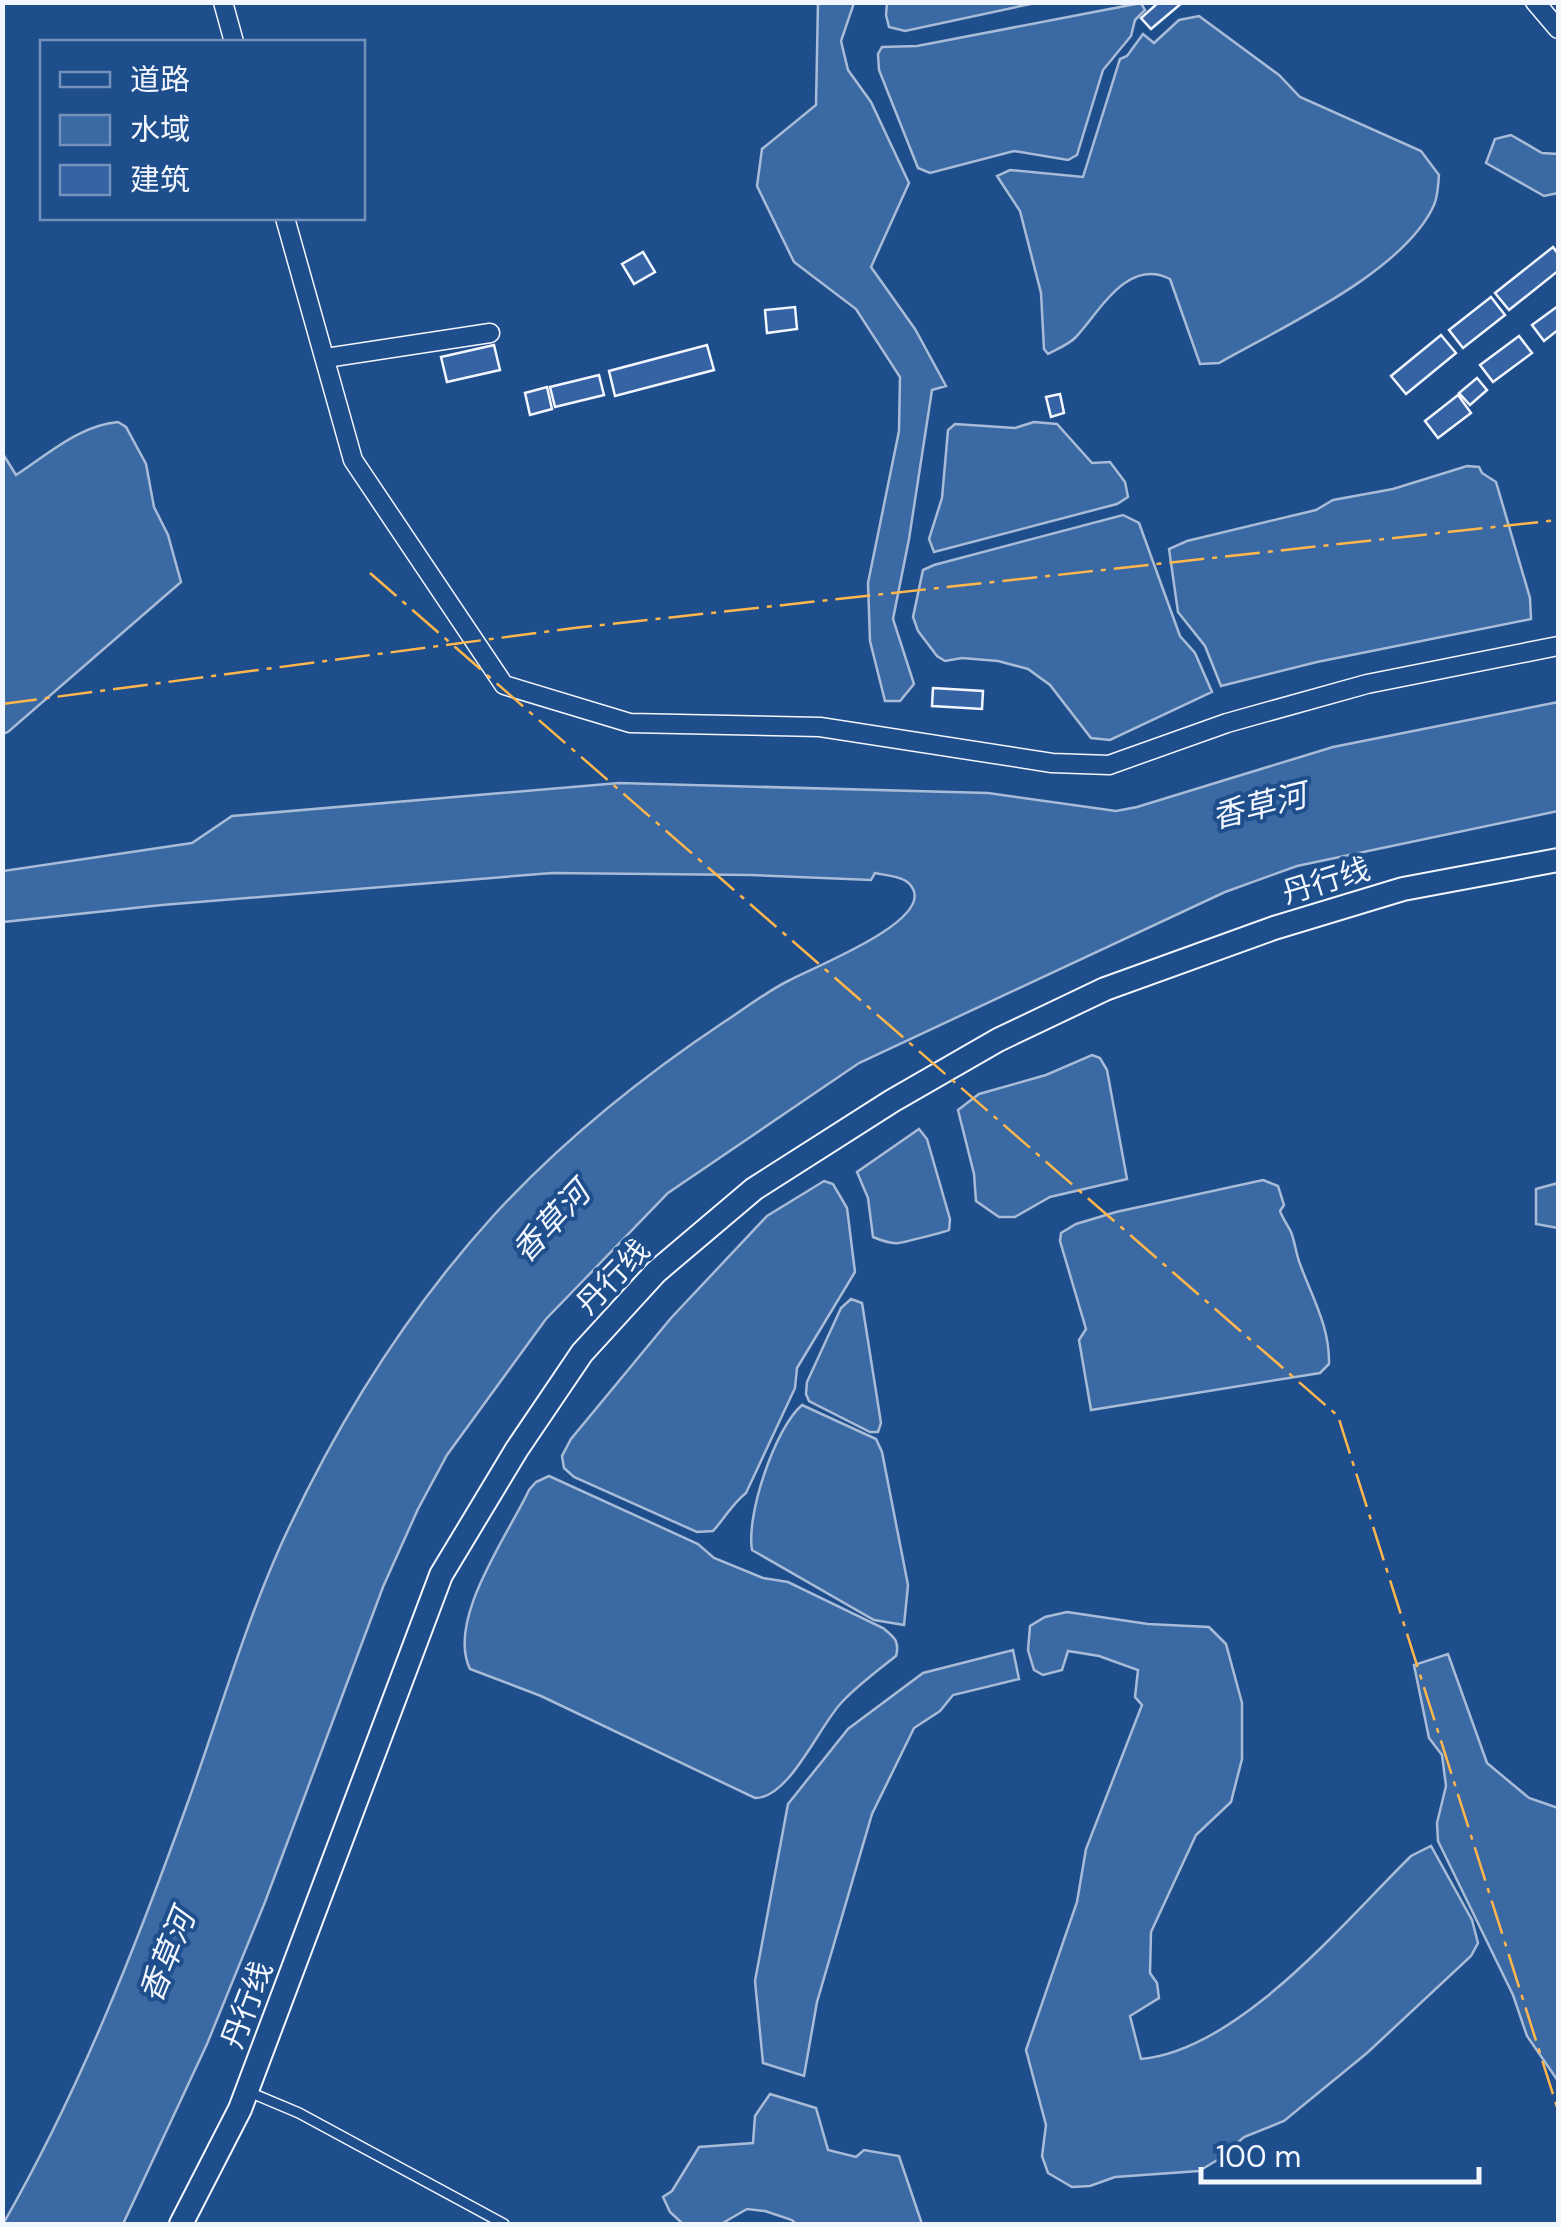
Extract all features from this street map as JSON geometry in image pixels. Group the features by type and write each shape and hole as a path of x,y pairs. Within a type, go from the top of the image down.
{"main road":[{"name":"丹行线","path":"182,2224 246,2091 441,1575 516,1449 582,1353 656,1272 754,1189 892,1101 998,1040 1105,988 1274,928 1403,888 1558,860"}],"street":[{"path":"223,2 233,40"},
{"path":"1535,2 1558,30"},
{"path":"286,220 353,460 504,685 630,723 820,727 1052,763 1110,766 1226,723 1367,684 1558,646"},
{"path":"326,358 490,334"}],"lane":[{"path":"246,2091 299,2113 504,2224"}],"water":[{"path":"818,2 854,3 841,41 848,70 871,102 909,183 871,267 915,329 946,386 932,390 893,619 914,684 900,701 885,701 870,641 868,583 899,431 900,377 856,309 794,262 757,186 762,149 816,105"},
{"path":"887,2 1035,3 905,31 889,27"},
{"path":"1141,3 1145,10 1135,20 1131,36 1103,70 1077,155 1068,160 1014,151 930,173 918,168 879,70 878,54 882,47 917,46"},
{"path":"1199,16 1279,75 1300,97 1421,151 1439,175 1434,205 1419,230 1369,275 1307,315 1219,363 1200,364 1170,279 1155,274 1128,281 1105,301 1076,337 1048,354 1044,349 1041,293 1020,211 997,176 1010,170 1083,177 1120,59 1127,56 1143,34 1154,43 1179,20"},
{"path":"1511,135 1542,153 1558,154 1558,193 1544,196 1486,163 1495,139"},
{"path":"118,422 126,427 146,464 154,507 168,535 181,582 3,734 3,454 16,475 77,435"},
{"path":"1034,422 1057,424 1092,463 1110,462 1125,482 1128,497 1117,504 934,552 929,539 942,498 948,430 955,424 1015,428"},
{"path":"1467,466 1479,467 1496,482 1530,598 1531,619 1317,662 1221,686 1205,646 1178,612 1169,549 1187,541 1316,510 1333,500 1393,489"},
{"path":"1123,515 1139,523 1180,636 1195,653 1212,692 1110,740 1091,738 1050,685 1028,669 998,661 945,661 918,631 913,617 923,570"},
{"name":"香草河","path":"1558,702 1558,811 1297,866 1225,892 859,1063 668,1193 546,1319 447,1455 418,1509 383,1587 265,1902 207,2044 123,2224 3,2224 82,2069 128,1962 280,1547 348,1415 402,1331 494,1215 603,1111 765,994 888,929 914,902 913,889 906,881 875,873 871,880 552,873 3,922 3,871 192,843 232,816 619,783 988,793 1116,811 1333,747"},
{"path":"1092,1055 1100,1058 1107,1070 1127,1179 1050,1197 1015,1217 999,1217 976,1201 974,1174 958,1110 979,1094 1046,1075"},
{"path":"919,1129 927,1139 950,1219 949,1230 899,1243 873,1237 868,1198 857,1172"},
{"path":"1263,1180 1278,1186 1284,1205 1280,1211 1323,1325 1329,1364 1320,1373 1091,1410 1079,1340 1086,1329 1061,1233 1076,1224 1116,1212"},
{"path":"824,1181 833,1184 847,1208 855,1272 797,1368 795,1388 746,1493 713,1531 697,1532 574,1477 564,1468 562,1456 571,1439 671,1318 767,1216"},
{"path":"1558,1183 1558,1228 1536,1224 1536,1189"},
{"path":"851,1299 862,1303 881,1423 878,1432 870,1432 809,1401 806,1394 807,1382 841,1308"},
{"path":"802,1405 876,1439 882,1452 908,1585 904,1625 874,1620 752,1550 753,1516 765,1473 782,1432"},
{"path":"549,1476 698,1544 714,1558 763,1578 788,1582 883,1628 895,1640 896,1656 842,1702 780,1787 755,1798 541,1696 470,1669 465,1649 466,1627 483,1578 529,1490"},
{"path":"1067,1612 1148,1624 1209,1627 1226,1644 1242,1703 1242,1759 1231,1802 1196,1835 1151,1932 1150,1973 1157,1983 1159,1998 1130,2016 1141,2059 1178,2050 1215,2033 1252,2008 1322,1947 1411,1856 1431,1846 1472,1920 1478,1943 1471,1956 1367,2053 1284,2121 1244,2137 1199,2171 1115,2177 1090,2186 1072,2187 1048,2173 1042,2156 1046,2125 1026,2050 1077,1902 1086,1849 1142,1705 1135,1697 1138,1670 1099,1656 1068,1651 1062,1670 1043,1675 1034,1670 1028,1650 1030,1626 1045,1617"},
{"path":"1013,1650 1019,1679 953,1695 940,1711 914,1728 872,1814 817,2002 804,2076 763,2063 755,1981 788,1804 848,1729 923,1673"},
{"path":"1448,1654 1487,1763 1529,1798 1558,1808 1558,2081 1527,2036 1513,1995 1438,1841 1437,1823 1446,1786 1442,1755 1429,1738 1414,1665"},
{"path":"770,2094 816,2108 828,2150 856,2157 864,2150 899,2156 922,2224 796,2224 765,2211 747,2209 721,2224 683,2224 670,2212 663,2197 672,2191 699,2147 753,2143 755,2116"}],"building":[{"path":"1159,2 1183,2 1151,29 1141,18"},
{"path":"1553,247 1558,254 1558,271 1509,310 1495,293"},
{"path":"643,252 655,272 634,284 622,264"},
{"path":"1491,297 1505,315 1463,348 1449,330"},
{"path":"1558,306 1558,330 1544,341 1532,325"},
{"path":"795,307 797,329 767,333 765,310"},
{"path":"1441,335 1456,353 1406,394 1391,376"},
{"path":"1519,336 1532,353 1493,382 1480,365"},
{"path":"494,345 500,370 447,382 441,357"},
{"path":"707,345 714,370 615,396 609,371"},
{"path":"599,375 604,395 555,407 550,387"},
{"path":"1477,378 1487,390 1470,405 1459,393"},
{"path":"547,387 552,409 530,415 525,393"},
{"path":"1060,394 1064,413 1051,417 1046,397"},
{"path":"1458,395 1471,413 1438,438 1425,421"},
{"path":"933,688 983,691 982,709 932,706"}],"power":[{"path":"2,704 574,628 1558,520"},
{"path":"370,573 1338,1416 1558,2110"}]}
